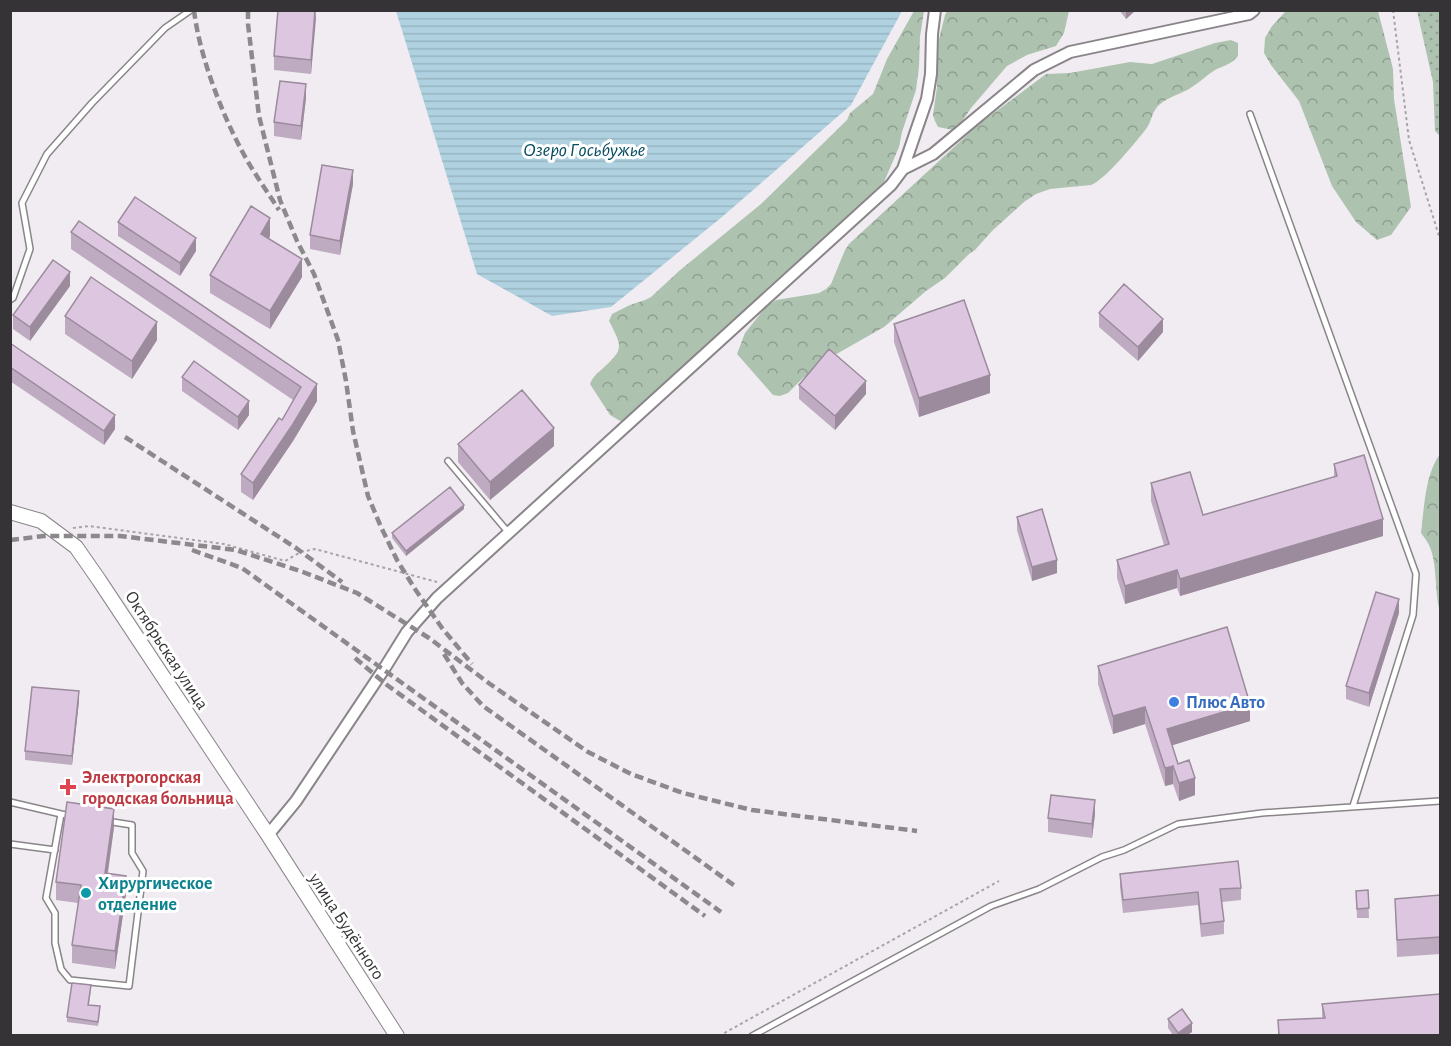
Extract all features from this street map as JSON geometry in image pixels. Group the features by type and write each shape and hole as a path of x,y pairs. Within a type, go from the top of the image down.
{"street":[{"path":"268,835 296,801 406,632 437,598 891,185 903,169 927,99 935,10"},
{"path":"903,169 933,154 1034,69 1070,52 1249,14 1254,10"},
{"name":"Октябрьская улица","path":"10,512 41,521 76,547 268,835"},
{"name":"улица Будённого","path":"268,835 397,1035"}],"lane":[{"path":"10,300 13,298 30,249 22,203 47,154 92,103 165,28 191,10"},
{"path":"1250,114 1416,574 1413,615 1353,806"},
{"path":"448,461 508,532"},
{"path":"752,1035 991,906 1039,889 1102,857 1124,850 1178,824 1262,813 1440,801"},
{"path":"10,802 61,814 132,825 132,853 143,871 129,986 70,980 61,969 55,943 55,913 46,898 61,814"},
{"path":"10,844 55,850"}],"path":[{"path":"1393,10 1409,140 1440,239"},
{"path":"73,528 88,526 224,544 285,561 301,552 315,549 450,585"},
{"path":"719,1035 999,881"}],"green space":[{"path":"914,11 924,11 916,90 899,147 884,182 629,418 622,422 610,415 590,384 594,376 614,357 619,348 617,337 609,321 612,314 651,297 761,204 847,120 850,113 873,94 887,59"},
{"path":"947,11 1069,11 1064,33 1056,46 1027,55 1007,66 971,108 959,126 953,130 938,127 933,115 937,87 936,51"},
{"path":"1286,11 1378,11 1393,69 1394,99 1411,207 1391,235 1377,240 1356,222 1332,186 1299,101 1264,53 1265,38 1272,26"},
{"path":"1417,11 1440,11 1440,136 1435,131 1433,82"},
{"path":"1231,40 1238,43 1236,59 1159,105 1141,135 1097,182 1091,185 1050,189 1024,202 945,278 884,327 826,360 788,393 780,396 773,395 737,354 745,333 765,308 776,300 819,293 826,289 831,284 849,244 978,125 1046,74 1070,73 1130,62 1152,64"},
{"path":"1440,454 1440,612 1432,553 1421,533 1428,481"}],"water":[{"name":"Озеро Госьбужье","path":"396,10 902,11 851,105 722,217 611,307 552,316 477,274"}],"building":[{"path":"278,10 315,10 311,60 274,56"},
{"path":"280,81 306,84 301,126 274,122"},
{"path":"322,165 353,170 340,241 310,235"},
{"path":"135,197 196,238 180,263 118,222"},
{"path":"251,206 270,218 261,234 302,259 270,311 210,275"},
{"path":"79,221 317,384 253,483 241,474 279,418 282,420 301,387 71,232"},
{"path":"53,260 70,272 30,327 13,315"},
{"path":"91,277 157,322 132,361 65,316"},
{"path":"1124,284 1163,319 1138,347 1099,313"},
{"path":"964,300 990,375 919,398 894,324"},
{"path":"10,343 115,415 104,431 10,367"},
{"path":"829,349 866,381 835,416 799,385"},
{"path":"194,361 249,401 238,417 182,377"},
{"path":"522,390 554,428 490,482 458,444"},
{"path":"1364,455 1383,519 1180,579 1177,570 1125,586 1117,560 1169,544 1151,483 1190,472 1203,515 1337,476 1334,464"},
{"path":"450,487 464,505 406,551 392,533"},
{"path":"1042,509 1057,560 1032,567 1017,517"},
{"path":"1376,592 1399,599 1369,693 1346,686"},
{"name":"Плюс Авто","path":"1227,627 1250,704 1167,729 1178,764 1189,760 1195,778 1179,783 1173,766 1165,768 1145,707 1113,716 1098,666"},
{"path":"32,687 79,691 72,756 25,751"},
{"path":"1051,795 1095,800 1092,824 1048,818"},
{"name":"Хирургическое отделение","path":"67,802 114,809 105,873 126,876 115,951 72,945 81,885 56,882"},
{"path":"1238,861 1241,888 1220,889 1224,921 1201,924 1198,892 1123,900 1120,874"},
{"path":"1368,890 1369,908 1357,909 1356,891"},
{"path":"1440,895 1440,937 1397,940 1395,899"},
{"path":"72,983 91,985 88,1005 100,1006 98,1022 67,1017"},
{"path":"1440,994 1440,1035 1279,1035 1278,1020 1325,1018 1322,1004"},
{"path":"1182,1009 1192,1023 1178,1033 1168,1019"}],"railway":[{"path":"194,10 206,64 226,119 246,159 279,210"},
{"path":"248,10 259,116 280,200 314,274 338,340 353,431 368,496 397,560 442,628 472,664"},
{"path":"125,437 296,548 342,582"},
{"path":"10,540 44,536 120,536 236,550 357,593 429,638 490,684 588,752 631,774 683,793 752,810 917,831"},
{"path":"192,550 242,568 721,912"},
{"path":"444,654 462,683 483,706 735,886"},
{"path":"355,658 387,685 705,916"}],"place":[{"name":"Плюс Авто","path":"1174,702"},
{"name":"Электрогорская городская больница","path":"68,787"},
{"name":"Хирургическое отделение","path":"86,893"}]}
